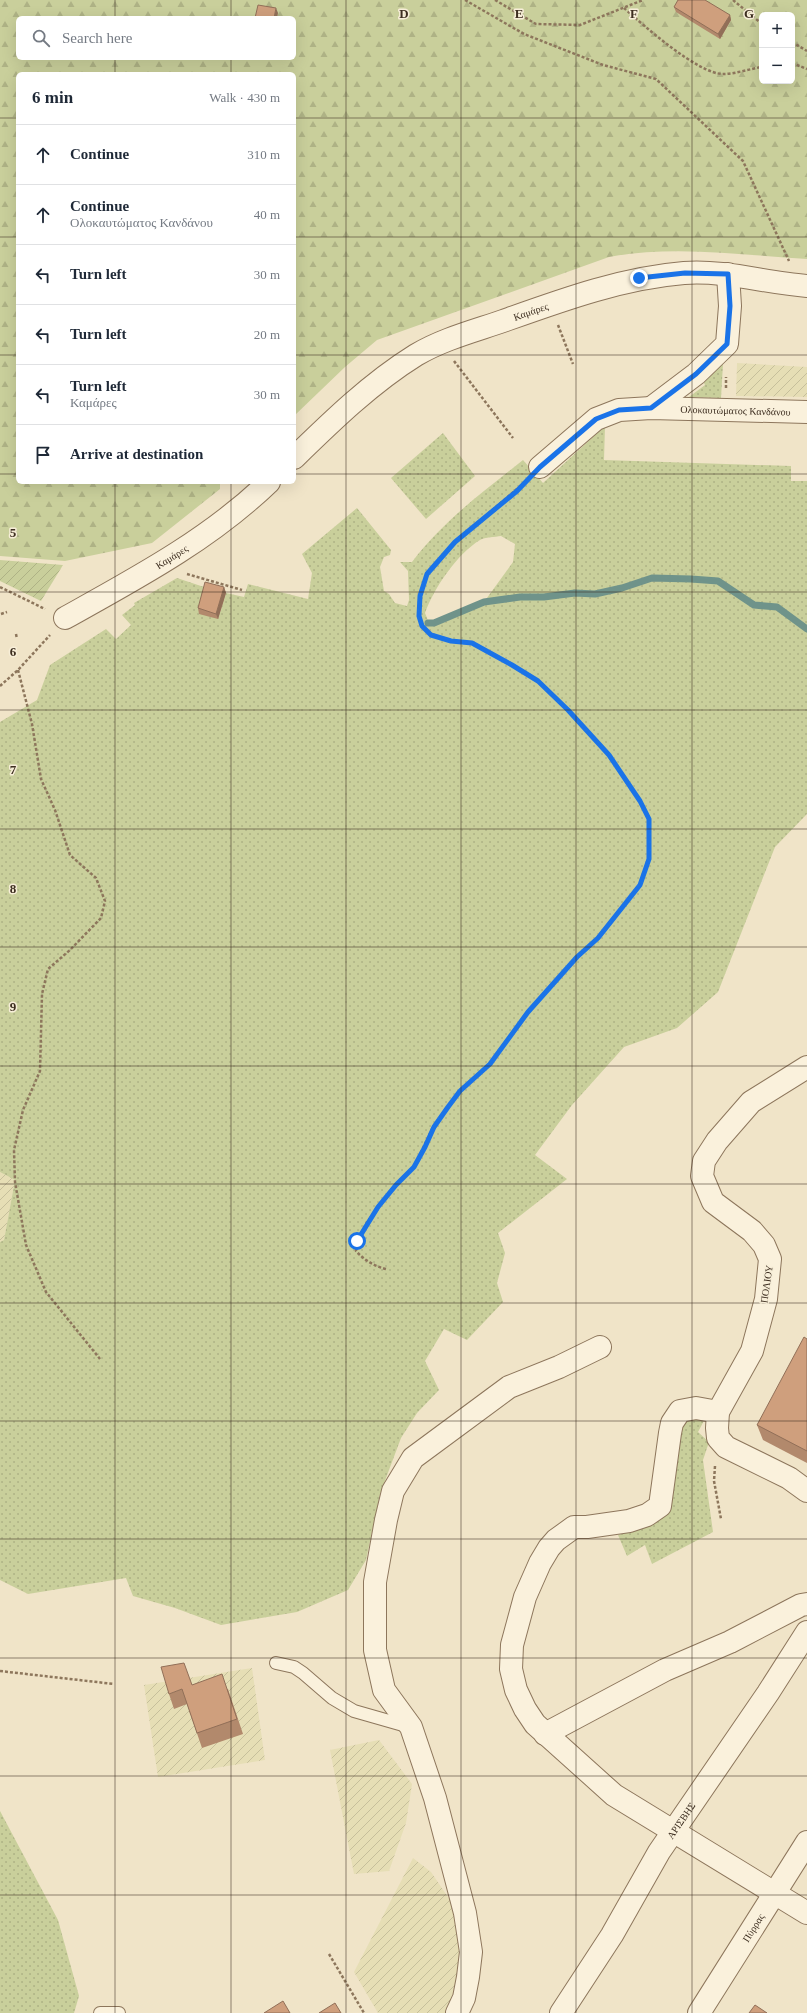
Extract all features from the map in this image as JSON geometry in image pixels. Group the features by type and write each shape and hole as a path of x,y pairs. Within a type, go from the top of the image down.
{"street":[{"name":"Καμάρες","path":"296,456 379,380 417,354 446,341 551,304 639,278 685,273 728,274 803,286"},
{"path":"651,408 696,374 727,344 730,306 728,274"},
{"name":"Ολοκαυτώματος Κανδάνου","path":"540,467 596,419 619,410 651,408 807,412"},
{"name":"Καμάρες","path":"65,618 162,564 247,504 267,484"},
{"name":"ΠΟΛΙΟΥ","path":"718,1438 718,1412 752,1351 766,1299 770,1259 764,1245 752,1231 713,1202 702,1176 704,1161 717,1141 751,1102 807,1067"},
{"path":"457,2013 464,1998 471,1952 465,1913 435,1798 411,1727 384,1690 375,1650 376,1582 393,1491 414,1458 509,1387 600,1348"},
{"path":"718,1412 696,1408 680,1411 672,1423 660,1506 647,1515 629,1521 587,1527 574,1527 556,1540 540,1563 525,1598 512,1645 511,1669 516,1690 525,1709 535,1724 614,1795 807,1913"},
{"path":"718,1438 726,1447 789,1478 807,1491"},
{"path":"545,1734 665,1670 730,1642 801,1605 807,1604"},
{"name":"ΑΡΙΣΒΗΣ","path":"561,2013 612,1935 659,1852 674,1832 807,1632"},
{"name":"Πύρρας","path":"699,2013 807,1842"}],"lane":[{"path":"276,1663 294,1668 303,1673 332,1698 354,1711 411,1727"},
{"path":"100,2013 119,2013"}],"path":[{"path":"465,0 524,34 603,64 656,79 743,162 803,286"},
{"path":"495,0 536,24 580,25 644,0"},
{"path":"733,0 759,22"},
{"path":"624,8 669,46 699,66 722,74 759,68"},
{"path":"795,44 807,51"},
{"path":"795,64 807,69"},
{"path":"557,322 573,364"},
{"path":"450,356 513,438"},
{"path":"386,1269 377,1266 362,1257 356,1251 357,1241 366,1224 396,1185 414,1167 434,1127 460,1091 490,1064 528,1012 577,957 598,938 640,885 649,859 649,819 640,801 609,755 568,710 538,681 492,653 472,643 451,641 431,635 422,626 419,616 420,596 427,574 455,542 517,491 540,467"},
{"path":"162,564 184,573 242,590"},
{"path":"0,587 65,618 18,670 0,686"},
{"path":"1,614 7,612"},
{"path":"16,634 16,639"},
{"path":"18,670 32,724 41,779 55,810 70,855 96,878 106,901 101,918 70,950 48,969 42,994 40,1071 23,1110 14,1150 15,1182 26,1245 46,1292 100,1359"},
{"path":"718,1438 714,1481 721,1519"},
{"path":"0,1671 114,1684"},
{"path":"329,1954 364,2013"}],"shaded area":[{"path":"737,363 807,367 807,397 736,396"},
{"path":"0,1172 15,1180 4,1240 0,1242"},
{"path":"252,1668 265,1760 158,1777 144,1685"},
{"path":"379,1740 412,1784 406,1823 389,1871 354,1874 330,1750"},
{"path":"413,1858 431,1872 450,1900 456,1918 462,1978 447,2013 378,2013 354,1972"}],"green space":[{"path":"0,0 807,0 807,259 683,251 633,253 609,257 377,340 345,367 296,414 296,72 16,72 16,484 220,484 220,489 152,543 65,561 0,556"},
{"path":"723,364 721,398 689,397 705,385 703,381"},
{"path":"605,426 604,460 791,466 791,481 807,481 807,814 775,847 718,992 677,1028 624,1047 572,1105 535,1155 567,1179 498,1233 505,1253 497,1283 503,1302 467,1340 444,1329 425,1361 439,1390 417,1413 401,1438 380,1494 366,1560 348,1590 297,1612 221,1625 175,1608 133,1596 126,1578 28,1594 0,1580 0,1242 4,1240 15,1180 0,1172 0,722 37,700 50,665 106,629 116,639 131,625 122,615 135,605 134,603 177,578 207,588 218,619 226,593 244,597 248,584 308,599 312,573 302,554 357,508 391,550 390,555 384,557 380,567 384,591 389,594 395,603 407,606 409,600 408,571 400,562 412,562 450,520 523,460 543,483","holes":["501,536 515,544 513,562 484,602 434,623 429,623 425,613 434,593 447,572 471,546 482,539"]},
{"path":"443,433 475,476 426,519 391,478"},
{"path":"0,560 63,565 41,601 0,581"},
{"path":"689,1416 706,1417 698,1432 709,1442 703,1460 713,1532 652,1564 645,1545 627,1556 618,1535 647,1526 678,1428"},
{"path":"0,1811 58,1920 79,1996 74,2013 0,2013"}],"building":[{"path":"678,0 705,0 730,15 718,34 674,7"},
{"path":"258,5 276,8 274,16 255,16"},
{"path":"205,582 224,587 216,614 198,608"},
{"path":"804,1337 807,1339 807,1451 757,1425"},
{"path":"184,1663 192,1685 222,1674 237,1719 197,1733 182,1689 169,1694 161,1667"},
{"path":"283,2001 290,2013 264,2013"},
{"path":"335,2003 341,2013 319,2013"},
{"path":"755,2005 767,2013 749,2013"}],"waterway":[{"path":"428,623 434,623 484,602 520,597 544,597 575,593 595,594 622,588 652,578 718,581 754,605 777,607 807,629"}],"route":[{"path":"357,1241 366,1224 378,1207 396,1185 414,1167 434,1127 460,1091 490,1064 528,1012 577,957 598,938 640,885 649,859 649,819 640,801 609,755 568,710 538,681 492,653 472,643 451,641 431,635 422,626 419,616 420,596 427,574 455,542 517,491 540,467 596,419 619,410 651,408 696,374 727,344 730,306 728,274 685,273 639,278"}]}
